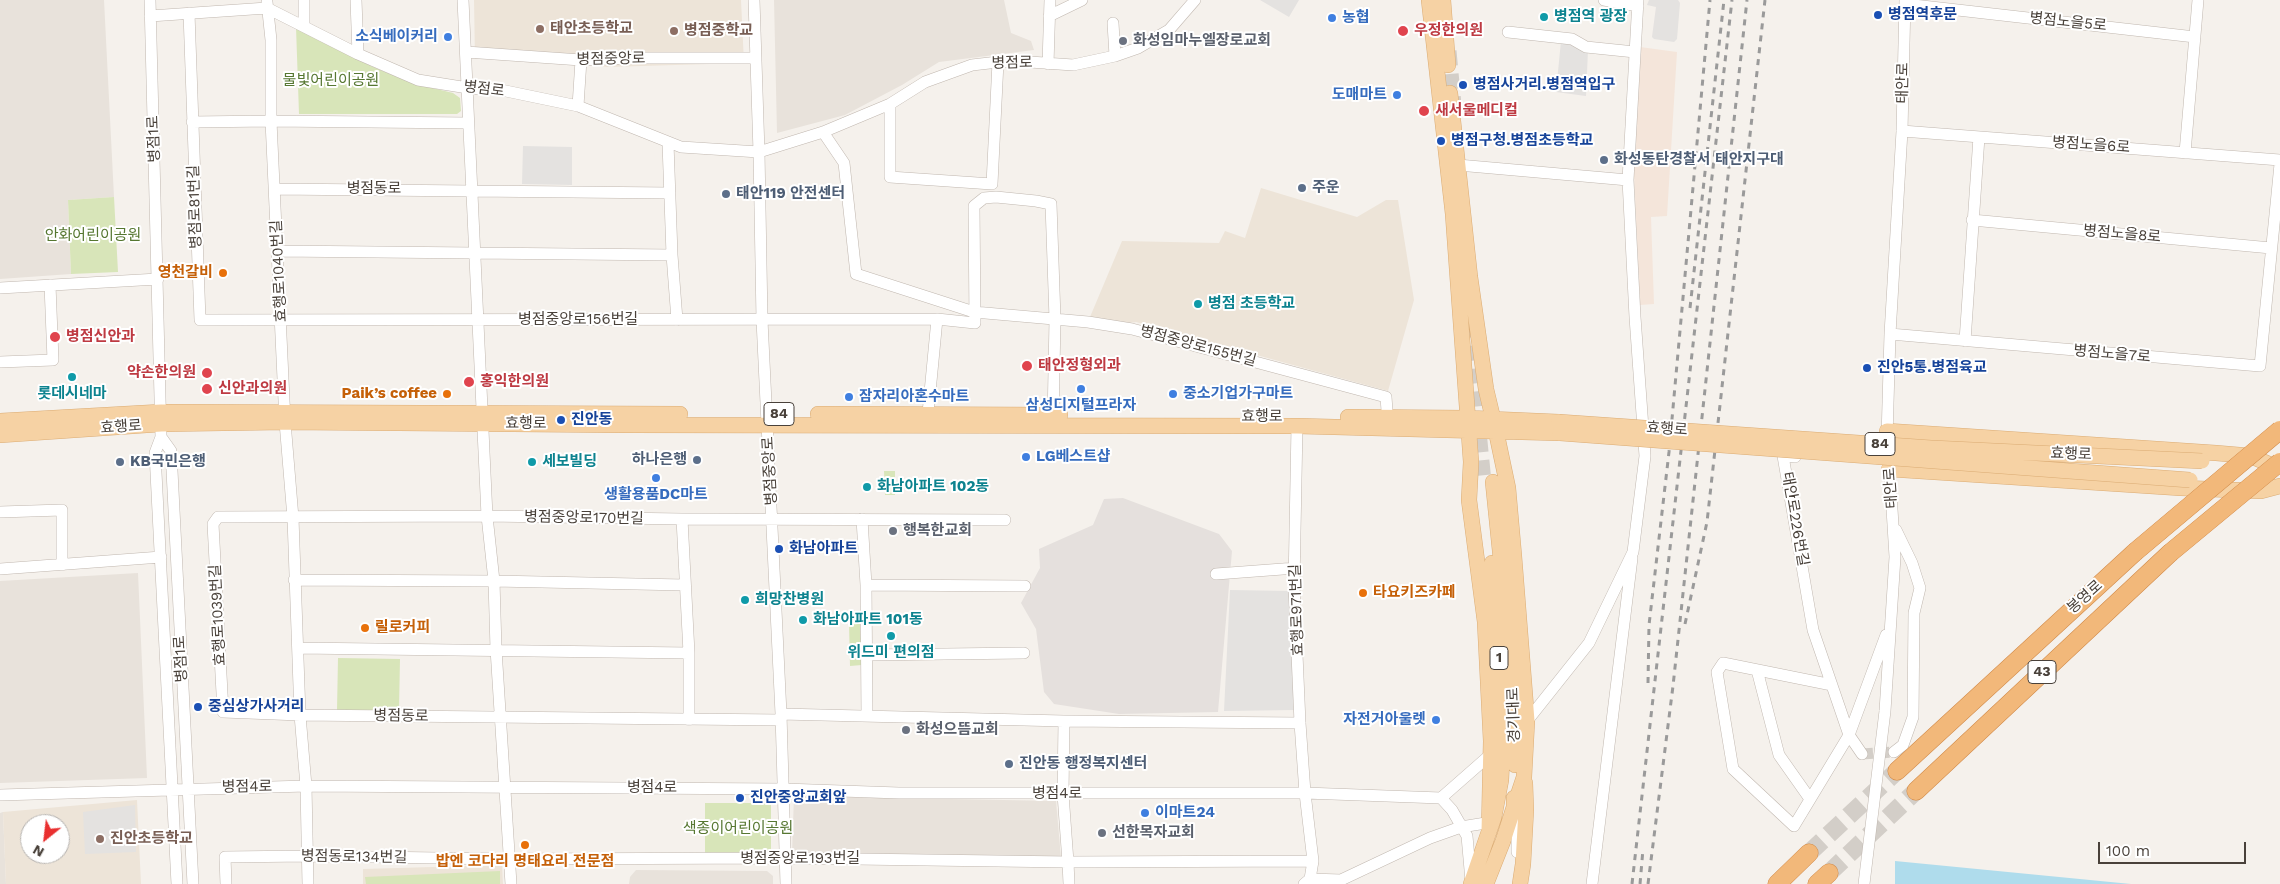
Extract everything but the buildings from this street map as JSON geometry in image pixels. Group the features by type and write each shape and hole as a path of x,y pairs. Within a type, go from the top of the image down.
{"highway":[{"name":"봉영로","path":"1897,771 2135,552 2280,430"},
{"name":"봉영로","path":"1916,791 2170,554 2277,464"},
{"path":"1776,884 1809,852"}],"main road":[{"name":"경기대로","path":"1429,0 1452,214 1471,462 1469,500 1485,622 1490,755 1490,826"},
{"path":"1443,0 1444,28 1470,277 1486,389 1508,488 1527,722 1524,777 1526,810 1524,864 1519,884"},
{"name":"효행로","path":"767,419 928,414 1053,420 1297,426 1388,422"},
{"name":"효행로","path":"0,434 284,416 1388,422 1559,428 2277,464"},
{"name":"효행로","path":"0,421 161,424"},
{"name":"84","path":"1559,428 2280,486"},
{"path":"1887,431 2251,456 2277,464"},
{"path":"1889,466 2181,488 2261,491 2280,486"},
{"name":"경기대로","path":"1489,482 1505,587 1515,715 1514,807 1476,883 1501,780 1503,738 1489,482"},
{"path":"1514,807 1524,777"}],"street":[{"name":"병점1로","path":"150,0 161,424 155,453 177,884"},
{"path":"304,0 304,26"},
{"path":"356,0 358,54"},
{"path":"463,0 487,516 494,581 496,649 511,884"},
{"name":"병점중앙로","path":"754,0 760,152 762,320 773,519 786,884"},
{"path":"1048,64 1050,0"},
{"path":"1049,16 1064,4 1082,0"},
{"name":"병점로","path":"150,16 267,4 358,54 418,80 468,88 501,90 578,106 668,143 681,146 760,152 823,132 890,104 925,82 972,65 998,62 1088,63 1138,48 1169,30 1195,0"},
{"path":"1592,884 1644,469 1645,435 1635,317 1628,180 1638,3 1604,0"},
{"path":"2186,153 2198,0"},
{"name":"병점노을5로","path":"1905,2 2196,36"},
{"name":"태안로","path":"1864,884 1885,711 1895,557 1887,431 1890,334 1902,131 1905,2"},
{"name":"효행로1040번길","path":"267,4 271,40 272,121 282,318 284,416"},
{"name":"병점로81번길","path":"188,13 200,320 282,318"},
{"path":"1113,23 1115,56"},
{"path":"1508,32 1572,38 1586,47 1635,52"},
{"name":"병점중앙로","path":"466,52 581,60 756,58"},
{"path":"578,106 581,60"},
{"path":"890,104 890,177 992,184 998,62"},
{"path":"192,122 468,123"},
{"name":"병점노을6로","path":"1902,131 2280,160"},
{"name":"병점중앙로155번길","path":"823,132 844,163 856,274 974,312 1054,319 1132,329 1386,397 1388,422"},
{"path":"1890,334 1965,341 1979,137"},
{"path":"668,143 672,255 677,320"},
{"name":"병점노을7로","path":"1965,341 2260,366 2280,164"},
{"path":"1458,165 1628,180"},
{"name":"병점동로","path":"275,189 472,190"},
{"path":"472,190 670,193"},
{"path":"762,320 936,319 975,323 974,206 984,198 996,197 1051,204 1054,319 1053,420"},
{"name":"병점노을8로","path":"1972,220 2271,248"},
{"path":"278,251 672,255"},
{"path":"0,288 158,278"},
{"path":"0,362 53,360 50,285"},
{"path":"282,318 478,320"},
{"path":"928,414 936,319"},
{"name":"병점중앙로156번길","path":"478,320 762,320"},
{"path":"284,416 293,518 300,715 306,786 308,884"},
{"name":"병점1로","path":"161,424 171,451 193,884"},
{"name":"효행로971번길","path":"1297,426 1296,568 1294,585 1305,793"},
{"name":"태안로226번길","path":"1862,754 1849,734 1813,630 1783,456 1889,466"},
{"path":"0,512 62,510 62,565"},
{"path":"293,518 487,516"},
{"name":"병점중앙로170번길","path":"487,516 1005,520"},
{"name":"효행로1039번길","path":"293,518 218,517 213,524 223,712 300,715"},
{"path":"682,519 689,653 689,720"},
{"path":"862,519 866,585 868,716"},
{"path":"1894,525 1912,563 1920,588 1914,613 1913,717 1903,745 1894,752"},
{"path":"1527,722 1589,644 1633,552"},
{"path":"0,569 161,558"},
{"path":"1216,574 1296,568"},
{"path":"294,580 494,581 684,585"},
{"path":"866,585 1025,586"},
{"path":"1832,685 1723,663 1717,672 1733,770 1794,826 1849,734 1891,624"},
{"path":"298,648 496,649 689,653"},
{"path":"867,655 1024,653"},
{"path":"1757,670 1779,755 1810,799"},
{"name":"병점동로","path":"300,715 501,717"},
{"path":"501,717 689,720 868,716 1064,721 1300,723"},
{"path":"1064,721 1063,794 1068,884"},
{"path":"1476,883 1467,836 1452,810 1441,798 1490,755"},
{"name":"병점4로","path":"0,796 189,788 306,786 784,789 899,793 1305,793 1441,798"},
{"path":"1305,793 1313,861 1307,881 1341,880 1430,838 1461,827 1490,826"},
{"path":"1514,807 1517,820 1519,884"},
{"name":"병점동로134번길","path":"226,884 225,857 307,856 510,859"},
{"name":"병점중앙로193번길","path":"510,859 784,858 1068,862 1313,861"}],"shaded area":[{"path":"0,0 104,0 114,197 68,200 71,274 0,279"},
{"path":"474,0 741,0 744,63 607,67 546,58 475,59"},
{"path":"774,0 1004,0 1011,33 1031,41 1034,50 939,62 902,85 845,115 777,133"},
{"path":"1260,0 1299,0 1289,17"},
{"path":"1649,0 1678,0 1680,3 1677,39 1674,42 1654,39 1652,37 1656,7 1647,5"},
{"path":"1561,41 1588,50 1586,96 1556,92"},
{"path":"1640,47 1677,52 1667,216 1651,217 1654,304 1640,305 1634,177 1635,102"},
{"path":"523,146 572,147 572,185 522,184"},
{"path":"1261,188 1357,217 1386,200 1398,200 1414,300 1388,391 1136,322 1111,325 1090,317 1122,241 1219,243 1225,231 1245,238"},
{"path":"1123,498 1219,534 1232,551 1218,712 1119,714 1054,704 1044,692 1036,629 1021,603 1040,568 1039,549 1093,525 1104,499"},
{"path":"138,573 147,778 0,783 0,581"},
{"path":"1230,590 1290,591 1294,710 1224,711"},
{"path":"794,796 1056,801 1061,858 792,854"},
{"name":"진안초등학교","path":"137,800 141,884 6,884 3,812"},
{"path":"135,805 136,852 85,854 83,812"},
{"path":"3,812 6,884 0,884 0,813"},
{"path":"502,865 503,884 363,884 363,869"},
{"path":"636,870 767,871 773,876 773,884 629,884 630,877"}],"green space":[{"name":"물빛어린이공원","path":"301,26 371,66 412,83 453,93 460,98 461,111 457,114 299,114 296,27"},
{"name":"안화어린이공원","path":"114,197 118,272 71,274 68,200"},
{"path":"884,471 895,471 895,495 885,495"},
{"path":"849,623 860,623 862,665 850,666"},
{"path":"338,658 400,659 399,710 337,710"},
{"name":"색종이어린이공원","path":"705,803 771,803 771,856 705,856"},
{"path":"500,871 500,884 366,884 365,877"}],"water":[{"path":"1895,861 2131,884 1895,884"}],"tunnel":[{"path":"1449,51 1454,105"},
{"path":"1466,300 1484,482"},
{"path":"1862,754 1894,752"},
{"path":"1809,853 1897,771"},
{"path":"1829,873 1916,791"}],"railway":[{"path":"1648,683 1649,625 1669,452 1710,0"},
{"path":"1690,308 1724,0"},
{"path":"1632,884 1732,0"},
{"path":"1648,884 1673,686 1747,0"},
{"path":"1685,624 1707,522 1765,0"},
{"path":"1640,884 1643,849"}],"place":[{"name":"병점역후문","path":"1878,15"},
{"name":"병점역 광장","path":"1544,17"},
{"name":"농협","path":"1332,18"},
{"name":"태안초등학교","path":"540,29"},
{"name":"병점중학교","path":"674,31"},
{"name":"우정한의원","path":"1403,31"},
{"name":"소식베이커리","path":"448,37"},
{"name":"화성임마누엘장로교회","path":"1123,41"},
{"name":"병점사거리.병점역입구","path":"1463,85"},
{"name":"도매마트","path":"1397,95"},
{"name":"새서울메디컬","path":"1424,111"},
{"name":"병점구청.병점초등학교","path":"1441,141"},
{"name":"화성동탄경찰서 태안지구대","path":"1604,160"},
{"name":"주운","path":"1302,188"},
{"name":"태안119 안전센터","path":"726,194"},
{"name":"영천갈비","path":"223,273"},
{"name":"병점 초등학교","path":"1198,304"},
{"name":"병점신안과","path":"55,337"},
{"name":"태안정형외과","path":"1027,366"},
{"name":"진안5통.병점육교","path":"1867,368"},
{"name":"약손한의원","path":"207,373"},
{"name":"롯데시네마","path":"72,377"},
{"name":"홍익한의원","path":"469,382"},
{"name":"신안과의원","path":"207,389"},
{"name":"삼성디지털프라자","path":"1081,389"},
{"name":"Paik’s coffee","path":"447,394"},
{"name":"중소기업가구마트","path":"1173,394"},
{"name":"잠자리아혼수마트","path":"849,397"},
{"name":"진안동","path":"561,420"},
{"name":"LG베스트샵","path":"1026,457"},
{"name":"하나은행","path":"697,460"},
{"name":"KB국민은행","path":"120,462"},
{"name":"세보빌딩","path":"532,462"},
{"name":"생활용품DC마트","path":"656,478"},
{"name":"화남아파트 102동","path":"867,487"},
{"name":"행복한교회","path":"893,531"},
{"name":"화남아파트","path":"779,549"},
{"name":"타요키즈카페","path":"1363,593"},
{"name":"희망찬병원","path":"745,600"},
{"name":"화남아파트 101동","path":"803,620"},
{"name":"릴로커피","path":"365,628"},
{"name":"위드미 편의점","path":"891,636"},
{"name":"중심상가사거리","path":"198,707"},
{"name":"자전거아울렛","path":"1436,720"},
{"name":"화성으뜸교회","path":"906,730"},
{"name":"진안동 행정복지센터","path":"1009,764"},
{"name":"진안중앙교회앞","path":"740,798"},
{"name":"이마트24","path":"1145,813"},
{"name":"선한목자교회","path":"1102,833"},
{"name":"진안초등학교","path":"100,839"},
{"name":"밥엔 코다리 명태요리 전문점","path":"525,845"}]}
